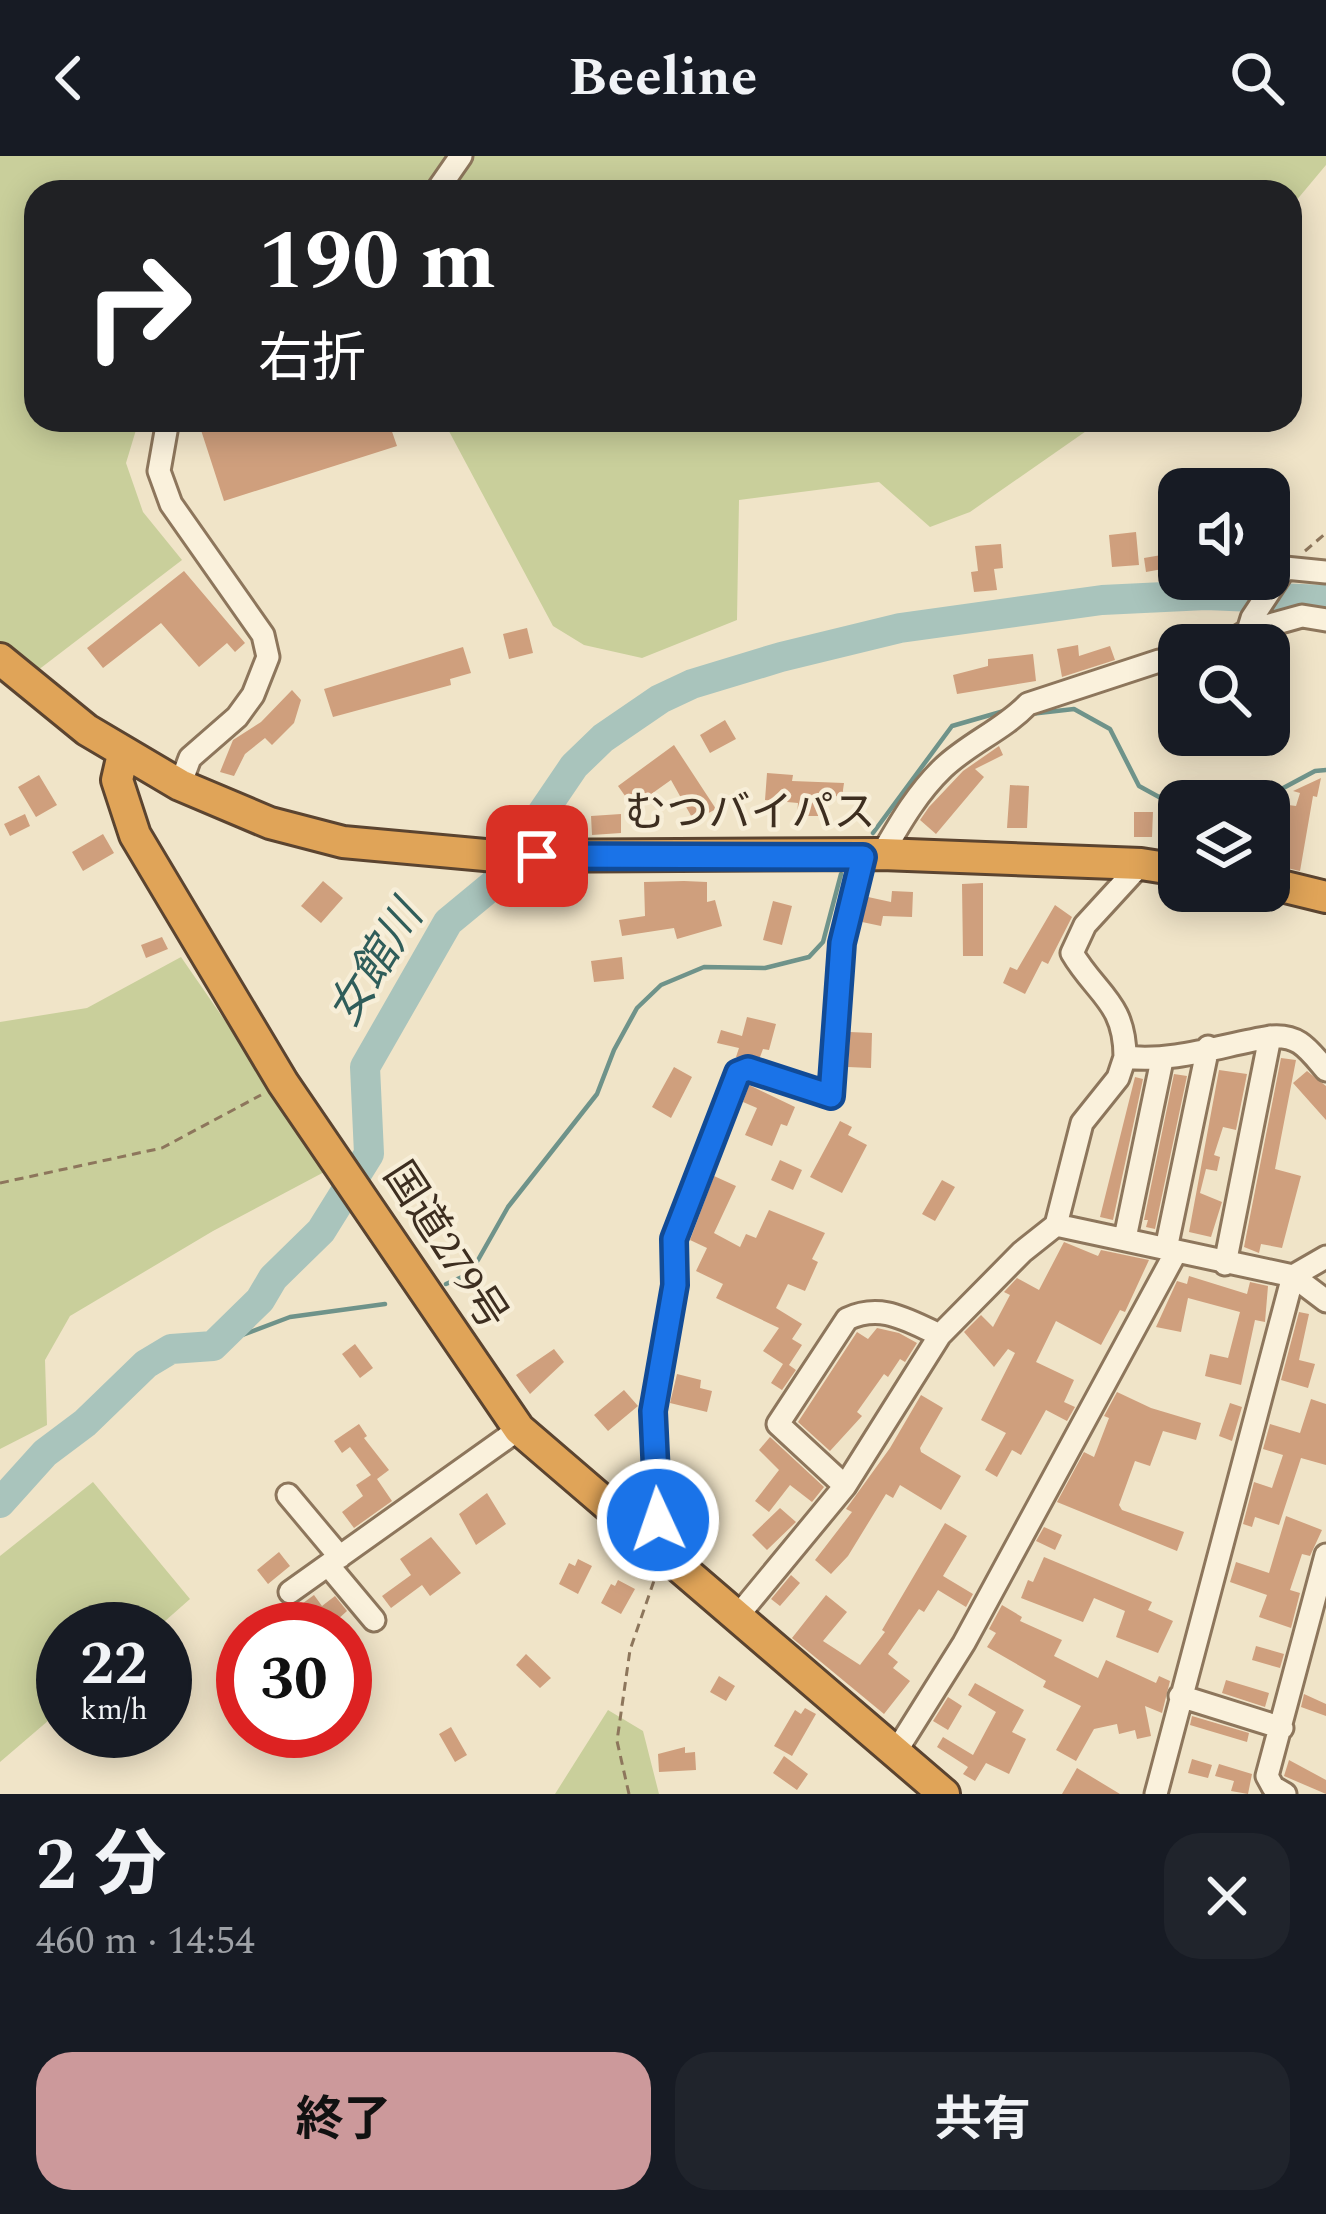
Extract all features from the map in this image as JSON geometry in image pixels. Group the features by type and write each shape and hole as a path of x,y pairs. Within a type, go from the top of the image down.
{"highway":[{"path":"0,659 123,754"},
{"name":"むつバイパス","path":"123,754 270,823 344,842 496,856 873,855 1158,867"},
{"name":"国道279号","path":"123,754 116,780 135,835 284,1083 519,1429 944,1794"},
{"path":"1290,888 1326,897"}],"street":[{"path":"167,432 159,471 171,504 263,634 268,657 254,694 237,717 190,758 181,785"},
{"path":"1250,624 1281,572 1326,572"},
{"path":"1250,624 1302,616 1326,620"},
{"path":"653,1544 658,1520 653,1411 675,1285 674,1239 738,1073 748,1069 831,1096 842,943 873,855 906,810 945,766 1013,721 1028,704 1158,662"},
{"path":"736,1618 845,1486 940,1335 1006,1267 1056,1225 1082,1123 1118,1078 1125,1057 1125,1032 1118,1010 1072,953 1085,925 1141,864"},
{"path":"1125,1057 1162,1060 1208,1047 1288,1035 1300,1041 1326,1070"},
{"path":"1225,1264 1270,1037"},
{"path":"895,1753 964,1643 1171,1251 1208,1047"},
{"path":"1125,1238 1162,1060"},
{"path":"1056,1225 1293,1276 1326,1301"},
{"path":"1156,1794 1293,1276 1326,1257"},
{"path":"845,1486 778,1424 847,1319 882,1310 940,1335"},
{"path":"290,1592 519,1429"},
{"path":"288,1495 374,1620"},
{"path":"1285,1794 1267,1776 1326,1555"},
{"path":"1180,1696 1282,1728"}],"path":[{"path":"0,1184 162,1148 284,1083"},
{"path":"629,1794 616,1741 653,1544"}],"green space":[{"path":"0,156 1326,156 1326,165 1302,194 1302,180 24,180 24,432 135,432 126,463 143,512 182,560 29,677 0,652"},
{"path":"449,432 1085,432 970,512 930,527 879,482 739,500 737,620 642,658 584,645 553,626"},
{"path":"181,957 328,1170 70,1316 45,1360 47,1425 0,1449 0,1022 87,1008"},
{"path":"93,1482 190,1599 36,1602 36,1731 0,1762 0,1556"},
{"path":"608,1710 643,1731 659,1794 555,1794"}],"building":[{"path":"202,432 392,432 397,446 224,501"},
{"path":"1136,532 1139,565 1112,567 1109,535"},
{"path":"1001,544 1003,568 994,569 997,590 974,592 975,546"},
{"path":"1158,556 1158,570 1146,572 1144,558"},
{"path":"184,571 245,643 235,652 227,643 199,667 161,623 103,668 87,648"},
{"path":"527,628 533,653 509,659 503,634"},
{"path":"1078,645 1079,656 1110,646 1115,660 1062,677 1057,649"},
{"path":"463,647 471,673 450,679 451,685 333,717 324,689"},
{"path":"1033,654 1036,681 957,694 953,675 988,666 988,659"},
{"path":"292,690 301,700 294,723 272,745 265,738 245,754 234,776 220,772 233,740 261,722"},
{"path":"725,720 736,739 710,753 700,735"},
{"path":"674,745 716,809 694,821 671,780 633,807 618,786"},
{"path":"999,746 1003,755 975,769 984,777 936,834 920,820 963,771"},
{"path":"767,773 793,775 792,781 844,783 842,797 820,794 820,816 797,816 798,803 765,800"},
{"path":"39,775 57,805 36,817 18,787"},
{"path":"1321,778 1317,797 1313,796 1300,871 1290,869 1290,805 1296,806 1300,793 1293,791"},
{"path":"1010,785 1029,786 1027,828 1007,828"},
{"path":"1134,812 1153,812 1152,837 1134,837"},
{"path":"25,814 30,826 10,836 4,824"},
{"path":"621,814 621,833 592,835 591,816"},
{"path":"103,834 114,853 83,871 72,852"},
{"path":"323,881 343,898 321,923 301,906"},
{"path":"644,882 707,882 707,902 715,900 722,926 677,939 674,928 622,936 619,920 645,916"},
{"path":"983,883 983,956 963,956 962,884"},
{"path":"892,891 913,892 912,917 883,916 881,926 862,922 868,897 891,902"},
{"path":"773,901 792,906 782,945 763,940"},
{"path":"1055,905 1072,917 1048,964 1042,961 1025,994 1003,983 1010,967 1017,970"},
{"path":"162,937 168,949 146,958 141,945"},
{"path":"622,957 624,979 594,982 591,961"},
{"path":"747,1017 776,1024 769,1050 763,1049 760,1057 736,1057 739,1048 717,1043 721,1030 742,1036"},
{"path":"850,1032 872,1033 871,1068 848,1067"},
{"path":"1281,1058 1296,1060 1275,1169 1301,1176 1282,1248 1261,1244 1259,1253 1244,1247"},
{"path":"674,1067 692,1077 671,1118 652,1107"},
{"path":"1219,1070 1247,1074 1236,1130 1223,1127 1214,1155 1220,1157 1217,1171 1206,1169 1200,1193 1222,1202 1211,1237 1189,1232"},
{"path":"1307,1071 1326,1086 1326,1120 1293,1083"},
{"path":"1174,1074 1187,1076 1155,1229 1146,1227 1148,1220 1144,1220"},
{"path":"1135,1077 1143,1079 1113,1220 1100,1217"},
{"path":"749,1085 795,1107 772,1146 745,1135 757,1108 743,1102"},
{"path":"840,1121 852,1127 848,1135 867,1145 842,1193 810,1177"},
{"path":"780,1160 802,1170 793,1190 771,1180"},
{"path":"714,1176 736,1186 714,1233 740,1247 746,1234 756,1238 769,1210 825,1233 812,1259 818,1262 805,1291 788,1284 776,1308 802,1324 792,1339 802,1345 789,1365 796,1370 782,1390 771,1383 783,1364 763,1351 779,1328 716,1298 723,1284 696,1271 707,1248 690,1240"},
{"path":"942,1180 955,1187 935,1221 922,1214"},
{"path":"1064,1242 1098,1256 1101,1250 1149,1260 1125,1312 1120,1310 1101,1345 1056,1321 1036,1362 1074,1380 1064,1402 1075,1407 1067,1421 1046,1410 1021,1455 1012,1450 997,1477 985,1470 1006,1433 981,1420 1015,1353 1008,1349 994,1367 964,1332 981,1315 993,1327 1010,1295 1004,1292 1017,1278 1039,1290"},
{"path":"1189,1276 1247,1294 1250,1282 1268,1286 1265,1322 1255,1320 1241,1385 1205,1376 1210,1354 1228,1358 1240,1312 1188,1298 1181,1332 1156,1327 1177,1281 1187,1284"},
{"path":"1299,1312 1309,1314 1299,1360 1315,1364 1308,1388 1281,1380"},
{"path":"877,1328 917,1343 905,1362 900,1359 888,1377 884,1374 857,1412 862,1416 830,1451 798,1422 857,1332 868,1339"},
{"path":"355,1344 373,1368 360,1378 342,1354"},
{"path":"554,1349 564,1362 530,1394 516,1375"},
{"path":"677,1374 701,1380 700,1388 712,1391 707,1412 670,1403"},
{"path":"624,1390 638,1406 608,1431 594,1415"},
{"path":"1117,1392 1201,1423 1196,1440 1163,1431 1150,1466 1135,1461 1119,1505 1184,1532 1177,1551 1057,1502 1084,1452 1094,1457 1109,1418 1104,1416"},
{"path":"921,1395 943,1408 921,1452 961,1476 941,1510 900,1485 893,1498 886,1494 848,1556 831,1574 815,1560 852,1512 846,1509"},
{"path":"1311,1399 1326,1404 1326,1465 1301,1458 1279,1525 1255,1517 1252,1527 1243,1524 1254,1482 1272,1488 1283,1455 1263,1449 1270,1424 1300,1433"},
{"path":"1230,1403 1242,1407 1232,1441 1219,1436"},
{"path":"359,1424 389,1470 377,1479 392,1501 354,1528 342,1512 363,1496 356,1485 371,1475 350,1447 342,1453 334,1441"},
{"path":"770,1437 824,1487 812,1502 790,1485 769,1512 755,1501 779,1470 759,1450"},
{"path":"487,1493 506,1524 476,1545 459,1514"},
{"path":"780,1508 796,1522 767,1550 752,1535"},
{"path":"1286,1516 1322,1530 1310,1556 1302,1554 1290,1590 1300,1593 1291,1628 1259,1617 1267,1595 1230,1582 1236,1562 1269,1573"},
{"path":"945,1523 967,1536 943,1576 973,1594 966,1607 938,1590 924,1612 919,1609 888,1654 898,1662 893,1668 910,1681 884,1714 792,1638 826,1595 847,1612 823,1641 860,1665 885,1632"},
{"path":"1044,1527 1062,1535 1055,1550 1036,1541"},
{"path":"431,1537 461,1573 430,1596 422,1585 391,1608 382,1596 411,1575 400,1559"},
{"path":"279,1552 290,1566 268,1584 257,1570"},
{"path":"1044,1557 1152,1602 1148,1610 1173,1621 1158,1653 1116,1637 1125,1611 1094,1598 1083,1622 1021,1598"},
{"path":"578,1559 592,1566 578,1594 559,1584 569,1563 575,1566"},
{"path":"791,1575 800,1583 780,1606 771,1599"},
{"path":"618,1580 635,1589 621,1614 601,1603"},
{"path":"1002,1605 1022,1617 1020,1621 1062,1640 1054,1656 1098,1678 1106,1660 1156,1683 1159,1676 1170,1681 1162,1713 1145,1706 1151,1736 1137,1739 1135,1730 1119,1734 1117,1724 1094,1729 1076,1761 1056,1750 1081,1706 1043,1687 1046,1681 987,1647 996,1633 989,1629"},
{"path":"1256,1646 1284,1654 1280,1668 1252,1660"},
{"path":"526,1654 551,1678 540,1688 516,1665"},
{"path":"719,1676 735,1686 726,1701 710,1692"},
{"path":"1226,1680 1269,1693 1265,1707 1222,1693"},
{"path":"975,1683 1024,1710 1012,1732 1026,1739 1009,1774 986,1763 975,1781 963,1774 968,1767 937,1747 943,1737 973,1755 996,1712 968,1695"},
{"path":"1304,1694 1326,1704 1326,1716 1301,1707"},
{"path":"948,1697 962,1706 948,1730 933,1721"},
{"path":"805,1708 816,1714 792,1756 774,1746 795,1710 801,1714"},
{"path":"1192,1716 1249,1733 1247,1742 1190,1725"},
{"path":"451,1727 467,1755 455,1762 439,1734"},
{"path":"685,1747 685,1753 695,1752 696,1770 659,1772 658,1754"},
{"path":"784,1756 808,1774 797,1790 773,1773"},
{"path":"1192,1759 1212,1765 1208,1778 1188,1773"},
{"path":"1289,1760 1326,1780 1326,1794 1284,1776"},
{"path":"1219,1764 1252,1774 1248,1794 1231,1791 1234,1781 1215,1776"},
{"path":"1077,1768 1120,1794 1062,1794"}],"waterway":[{"name":"女館川","path":"0,1503 45,1453 85,1423 146,1364 171,1349 213,1346 321,1231 369,1154 365,1067 448,922 494,884 574,766 603,738 660,699 692,684 781,657 900,628 1102,600 1206,595 1326,600"},
{"path":"1030,714 1074,709 1110,729 1139,786 1158,796"},
{"path":"873,833 952,726 1004,711"},
{"path":"1290,784 1326,770"},
{"path":"446,1284 462,1277 478,1260 508,1207 597,1094 637,1008 661,985 704,967 765,968 809,957 823,942 841,874"},
{"path":"213,1346 290,1317 385,1304"}],"route":[{"path":"537,856 863,857 842,943 831,1096 748,1069 738,1073 674,1239 675,1285 653,1411 658,1520"}]}
